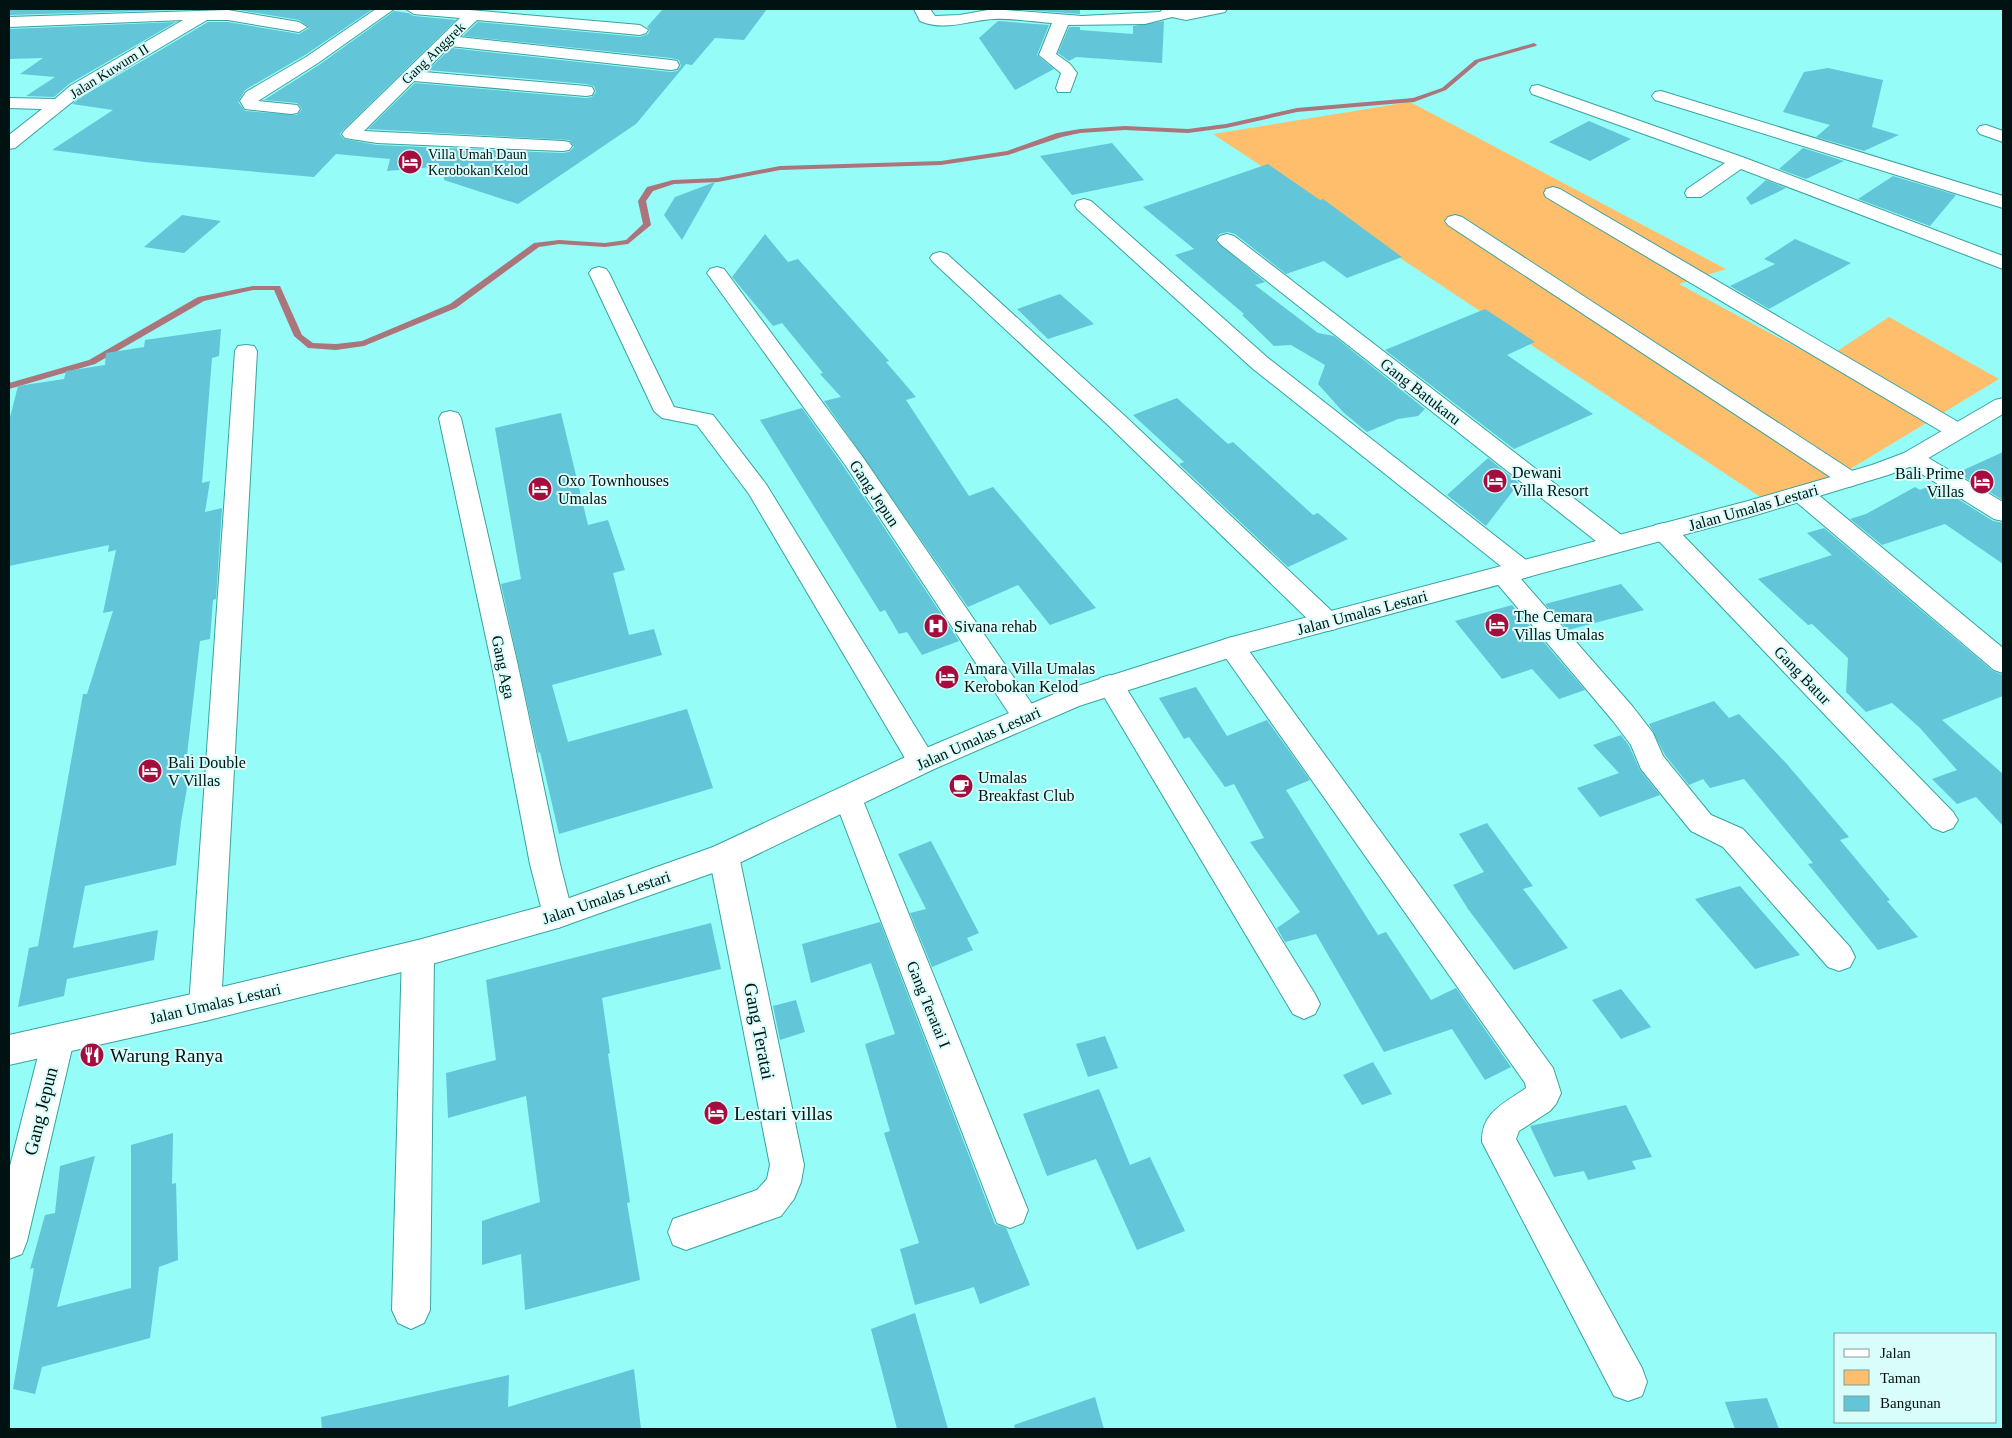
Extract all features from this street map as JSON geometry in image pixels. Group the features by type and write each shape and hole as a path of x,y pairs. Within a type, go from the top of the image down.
{"street":[{"path":"291,108 251,105 249,101 252,96 312,60 386,9"},
{"name":"Gang Anggrek","path":"414,9 473,15"},
{"path":"922,9 926,18 933,21 1007,14 1062,19 1154,19 1165,16 1170,10 1186,14 1219,9"},
{"path":"9,22 211,12 299,27"},
{"name":"Jalan Kuwum II","path":"9,144 57,104 153,43 211,12"},
{"path":"473,15 640,30"},
{"name":"Gang Anggrek","path":"473,15 351,134 377,138 563,146"},
{"path":"1062,19 1047,55 1053,61 1063,65 1069,73 1064,88"},
{"path":"447,41 574,53 671,65"},
{"path":"409,76 586,91"},
{"path":"1538,90 1739,162 2003,263"},
{"path":"1661,96 2003,202"},
{"path":"9,103 57,104"},
{"path":"1986,130 2003,137"},
{"path":"1694,193 1739,162"},
{"path":"1553,193 1957,430"},
{"path":"1084,205 1260,363 1513,572 1623,714 1643,741 1652,761 1689,809 1701,823 1733,838 1838,957"},
{"path":"1455,221 1849,480"},
{"name":"Gang Batukaru","path":"1227,240 1615,543"},
{"path":"940,258 1118,422 1327,622"},
{"path":"599,273 665,411 673,415 693,416 705,420 758,490 922,762"},
{"name":"Gang Jepun","path":"717,273 854,461 1026,717"},
{"path":"205,1006 246,351"},
{"name":"Jalan Umalas Lestari","path":"9,1050 205,1006 418,954 558,915 724,856 922,762 1026,717 1110,685 1232,646 1513,572 1849,480 1912,458 1957,430 2003,405"},
{"name":"Gang Aga","path":"450,418 505,666 545,864 558,915"},
{"path":"1912,458 2003,513"},
{"path":"1802,494 2003,663"},
{"name":"Gang Batur","path":"1664,531 1943,820"},
{"path":"1232,646 1541,1079 1544,1094 1535,1102 1501,1123 1497,1135 1499,1142 1628,1382"},
{"path":"1110,685 1304,1004"},
{"name":"Gang Teratai I","path":"848,798 1010,1210"},
{"name":"Gang Teratai","path":"686,1232 768,1204 778,1196 787,1165 724,856"},
{"path":"411,1310 418,954"},
{"name":"Gang Jepun","path":"9,1240 58,1040"}],"green space":[{"path":"1410,102 1726,269 1679,284 1822,361 1889,317 1999,379 1842,474 1762,498 1213,134"}],"building":[{"path":"9,9 208,9 9,15"},
{"path":"232,9 373,9 305,55 245,90 238,102 245,111 297,115 302,109 297,103 264,100 319,65 394,11 414,16 456,20 344,129 340,134 344,139 377,145 563,153 569,152 574,147 569,140 368,129 415,83 586,98 592,97 596,92 594,86 586,84 428,70 451,48 671,72 677,71 681,66 679,60 671,58 463,36 478,22 640,37 648,34 650,30 647,27 663,9 767,9 744,40 715,38 692,65 686,64 636,124 518,204 444,180 444,166 387,171 390,159 336,154 314,177 145,162 52,150 113,110 72,104 208,22 228,22 299,34 309,28 299,20"},
{"path":"1080,9 1080,14 1025,10"},
{"path":"998,21 1049,25 1037,55 1054,69 1015,90 979,38"},
{"path":"1164,21 1162,63 1076,57 1069,61 1058,53 1069,27 1080,27 1080,30 1133,34 1133,26"},
{"path":"176,22 69,84 54,97 26,96 55,77 20,74 43,58 9,59 9,29"},
{"path":"1828,68 1883,80 1872,127 1899,135 1864,151 1816,137 1830,125 1783,112 1804,72"},
{"path":"1589,121 1631,139 1590,161 1549,142"},
{"path":"1112,143 1144,180 1072,195 1040,156"},
{"path":"1803,148 1844,161 1806,179 1779,169"},
{"path":"1268,164 1320,200 1323,199 1402,257 1347,278 1324,261 1286,274 1235,234 1228,232 1219,234 1216,241 1265,282 1255,285 1318,333 1334,336 1425,409 1418,416 1398,419 1367,432 1343,412 1318,384 1325,365 1291,345 1274,346 1242,315 1244,314 1175,255 1194,249 1143,207"},
{"path":"1893,176 1956,195 1930,226 1858,199"},
{"path":"1766,180 1786,188 1751,205 1746,198"},
{"path":"715,182 682,240 664,215 675,197"},
{"path":"182,215 221,221 184,253 144,247"},
{"path":"765,234 788,262 798,259 889,361 886,362 916,397 906,400 969,496 993,487 1096,608 1050,625 1018,585 968,607 824,401 841,397 820,374 823,373 782,323 773,326 732,277"},
{"path":"1795,239 1851,263 1769,309 1730,286 1775,264 1764,259"},
{"path":"1060,294 1094,324 1048,339 1017,309"},
{"path":"1485,309 1535,342 1507,355 1593,414 1514,449 1385,350"},
{"path":"221,329 219,356 212,358 202,483 210,481 205,512 222,508 216,599 213,600 210,639 200,641 187,755 193,754 181,822 176,865 85,886 73,948 158,930 154,960 67,979 64,996 18,1007 29,948 38,946 83,694 87,694 113,611 103,613 116,550 108,552 109,545 9,566 9,421 18,386 64,379 66,371 105,365 106,353 144,347 145,340"},
{"path":"1177,398 1228,444 1233,442 1313,515 1318,513 1348,539 1288,567 1179,464 1184,462 1133,415"},
{"path":"802,408 844,467 959,641 922,655 907,632 899,634 885,610 880,612 760,420"},
{"path":"561,413 588,525 608,520 625,570 613,573 629,635 654,629 662,655 552,685 568,742 687,709 713,788 559,834 540,752 538,753 501,584 521,579 495,428"},
{"name":"Bali Prime Villas","path":"2003,452 2003,500 1957,473"},
{"path":"1488,458 1519,483 1486,526 1447,495"},
{"path":"1934,484 1993,521 2003,523 2003,564 1945,524 1882,545 1850,519 1866,514 1915,487 1920,490"},
{"path":"1824,528 1993,671 2003,675 2003,696 1942,720 2003,774 2003,826 1976,797 1957,804 1932,779 1957,770 1920,728 1892,703 1866,712 1846,692 1848,658 1812,624 1808,625 1758,579 1832,555 1807,533"},
{"path":"1621,584 1644,610 1568,630 1545,604"},
{"path":"1512,605 1585,690 1559,699 1532,669 1502,679 1455,621"},
{"path":"1196,687 1227,736 1267,720 1310,780 1286,790 1378,935 1386,932 1431,1000 1456,988 1511,1067 1485,1080 1452,1029 1384,1052 1316,934 1285,942 1277,928 1300,912 1250,842 1264,838 1234,784 1225,787 1189,737 1184,739 1159,698"},
{"path":"1714,701 1729,718 1739,714 1786,763 1849,837 1840,840 1890,900 1887,901 1918,937 1878,950 1808,864 1813,863 1744,779 1710,788 1703,779 1689,785 1665,755 1649,724"},
{"path":"1621,735 1629,746 1640,770 1660,795 1600,817 1577,788 1619,773 1593,745"},
{"path":"1487,823 1533,886 1523,889 1568,948 1514,970 1468,909 1453,885 1484,872 1459,834"},
{"path":"931,841 979,933 967,938 973,950 932,967 910,913 926,909 898,854"},
{"path":"1740,886 1800,955 1755,969 1695,899"},
{"path":"880,922 995,1224 1006,1228 1030,1285 980,1304 974,1287 915,1305 900,1249 919,1243 884,1133 890,1131 865,1044 895,1034 871,963 811,983 802,944"},
{"path":"711,923 721,969 602,998 610,1053 608,1054 630,1202 627,1203 640,1280 525,1310 521,1254 482,1265 482,1221 540,1202 526,1096 448,1118 446,1073 496,1060 486,980"},
{"path":"1621,989 1651,1027 1621,1039 1592,1000"},
{"path":"796,1000 805,1032 780,1040 773,1006"},
{"path":"1105,1036 1118,1068 1088,1077 1076,1044"},
{"path":"1373,1062 1392,1094 1362,1105 1343,1075"},
{"path":"1099,1089 1130,1165 1150,1157 1185,1231 1137,1250 1096,1159 1047,1176 1023,1114"},
{"path":"1626,1105 1652,1157 1632,1161 1636,1169 1588,1180 1584,1171 1554,1177 1530,1126"},
{"path":"173,1133 172,1184 176,1183 178,1260 159,1267 150,1338 42,1367 35,1394 13,1389 34,1268 30,1269 45,1215 55,1213 60,1166 95,1156 57,1307 131,1288 131,1145"},
{"path":"915,1313 948,1429 897,1429 871,1329"},
{"path":"634,1369 641,1429 322,1429 321,1417 509,1375 508,1407"},
{"path":"1095,1397 1104,1429 1015,1429 1014,1425"},
{"path":"1767,1398 1779,1429 1735,1429 1725,1402"}],"waterway":[{"path":"9,386 92,362 201,299 253,288 277,288 298,336 311,346 336,347 364,343 453,306 537,245 559,242 605,245 628,242 647,225 642,201 650,189 673,182 718,180 780,168 941,163 1008,153 1060,135 1080,131 1125,128 1188,131 1226,126 1297,110 1414,100 1444,89 1477,61 1534,45"}],"place":[{"name":"Villa Umah Daun Kerobokan Kelod","path":"410,162"},
{"name":"Dewani Villa Resort","path":"1495,481"},
{"name":"Bali Prime Villas","path":"1982,482"},
{"name":"Oxo Townhouses Umalas","path":"540,489"},
{"name":"The Cemara Villas Umalas","path":"1497,625"},
{"name":"Sivana rehab","path":"936,626"},
{"name":"Amara Villa Umalas Kerobokan Kelod","path":"947,677"},
{"name":"Bali Double V Villas","path":"150,771"},
{"name":"Umalas Breakfast Club","path":"961,786"},
{"name":"Warung Ranya","path":"92,1055"},
{"name":"Lestari villas","path":"716,1113"}]}
